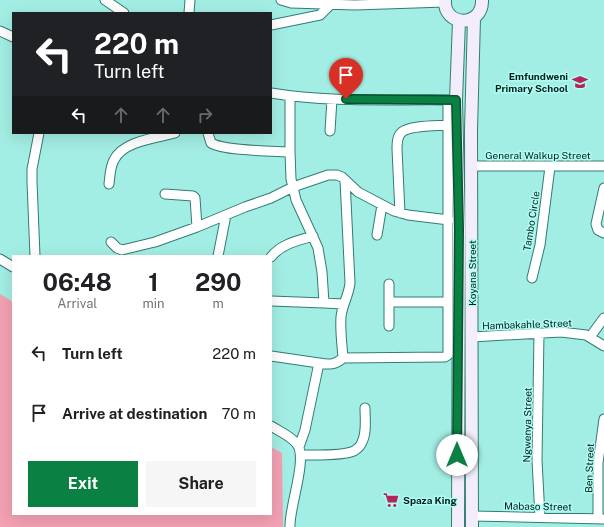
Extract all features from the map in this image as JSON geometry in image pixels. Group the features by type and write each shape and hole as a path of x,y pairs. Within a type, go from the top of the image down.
{"main road":[{"name":"Koyana Street","path":"472,521 471,166 474,18 481,8 482,0"},
{"path":"445,1 448,14 458,21 474,18"},
{"name":"Koyana Street","path":"458,21 452,100 459,229 458,527"}],"street":[{"path":"105,0 123,12"},
{"path":"189,12 190,0"},
{"path":"281,0 291,3 330,5 445,1"},
{"path":"272,25 320,15 330,5"},
{"path":"0,31 12,36"},
{"path":"272,93 332,99 452,100 448,125 448,354 446,356 343,358 336,363 329,365 272,356"},
{"path":"290,96 290,152 293,187 300,211 318,248 324,302"},
{"path":"330,131 332,99"},
{"path":"400,213 397,142 400,135 404,130 411,128 448,125"},
{"path":"35,255 32,169 39,134"},
{"path":"109,184 111,166 118,153 151,136 167,134"},
{"path":"208,134 211,143 218,146 290,152"},
{"name":"General Walkup Street","path":"471,166 604,166"},
{"name":"Tambo Circle","path":"532,278 540,245 550,167"},
{"path":"111,242 117,248 122,250 155,242 279,195 293,187 328,175 337,175 358,192 400,213 449,220"},
{"path":"343,358 341,316 343,304 349,292 350,283 345,180"},
{"path":"604,188 596,224 598,230 604,233"},
{"path":"165,194 193,196 195,198 197,227"},
{"path":"377,235 382,205"},
{"path":"218,255 226,215"},
{"path":"272,257 284,245 313,236"},
{"path":"0,259 12,266"},
{"path":"389,326 390,284"},
{"path":"272,301 324,302 343,304"},
{"path":"389,302 448,302"},
{"path":"590,337 604,318"},
{"name":"Hambakahle Street","path":"472,337 570,332 590,337 604,346"},
{"name":"Ngwenya Street","path":"539,333 538,460 540,517"},
{"path":"290,527 300,451 319,363"},
{"path":"300,451 343,453 353,451 358,448 364,437 365,408"},
{"name":"Ben Street","path":"601,519 602,493 598,463 604,419"},
{"path":"272,427 293,440 300,451"},
{"name":"Mabaso Street","path":"472,521 540,517 601,519"}],"shaded area":[{"path":"0,294 12,301 12,515 272,515 272,448 282,453 283,527 0,527"}],"place":[{"name":"Emfundweni Primary School","path":"580,82"},
{"name":"Spaza King","path":"391,500"}],"route":[{"path":"346,99 456,100 459,229 457,455"}]}
